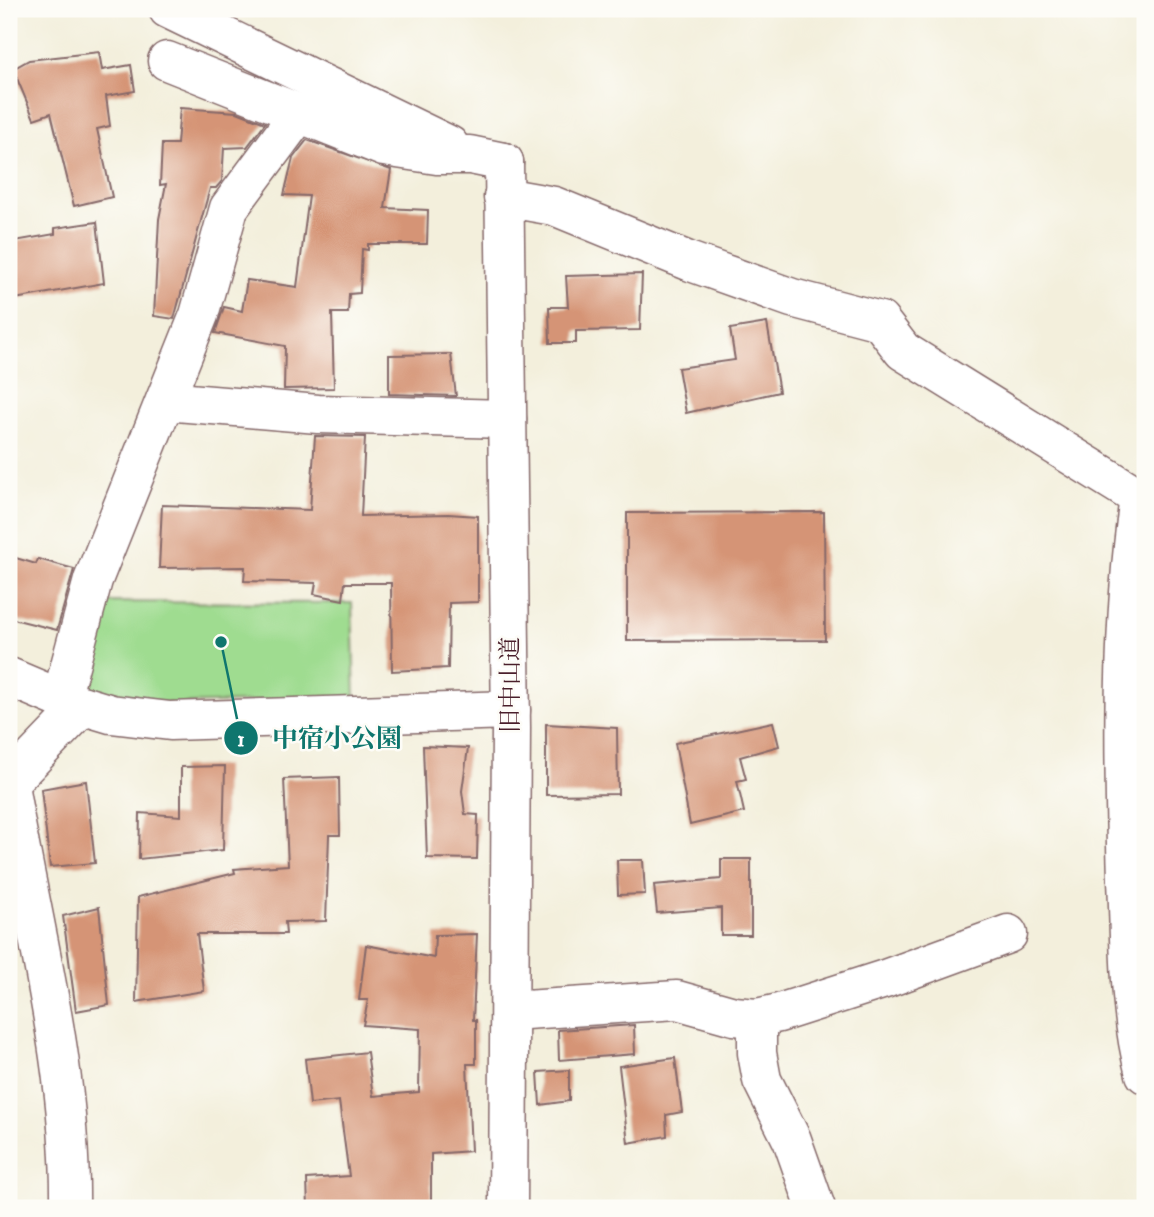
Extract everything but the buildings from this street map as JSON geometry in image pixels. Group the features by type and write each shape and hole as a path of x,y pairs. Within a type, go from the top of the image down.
{"street":[{"path":"168,9 492,171 554,206 691,262 792,298 880,321 903,351 1142,499 1131,553 1124,785 1131,993 1136,1039 1145,1074"},
{"path":"167,61 384,147 437,155 492,171"},
{"path":"70,1208 71,1148 50,996 9,784 72,702 93,580 199,315 229,208 298,115"},
{"name":"旧中山道","path":"492,171 507,419 511,710 508,1208"},
{"path":"165,401 318,414 507,419"},
{"path":"9,677 72,702 137,718 201,722 511,710"},
{"path":"510,1011 677,1000 734,1016 757,1018 885,979 1008,934"},
{"path":"757,1018 757,1053 762,1080 792,1140 816,1208"}],"green space":[{"path":"99,602 352,603 355,699 178,704 87,696 77,680"}],"place":[{"name":"中宿小公園","path":"221,642"}]}
